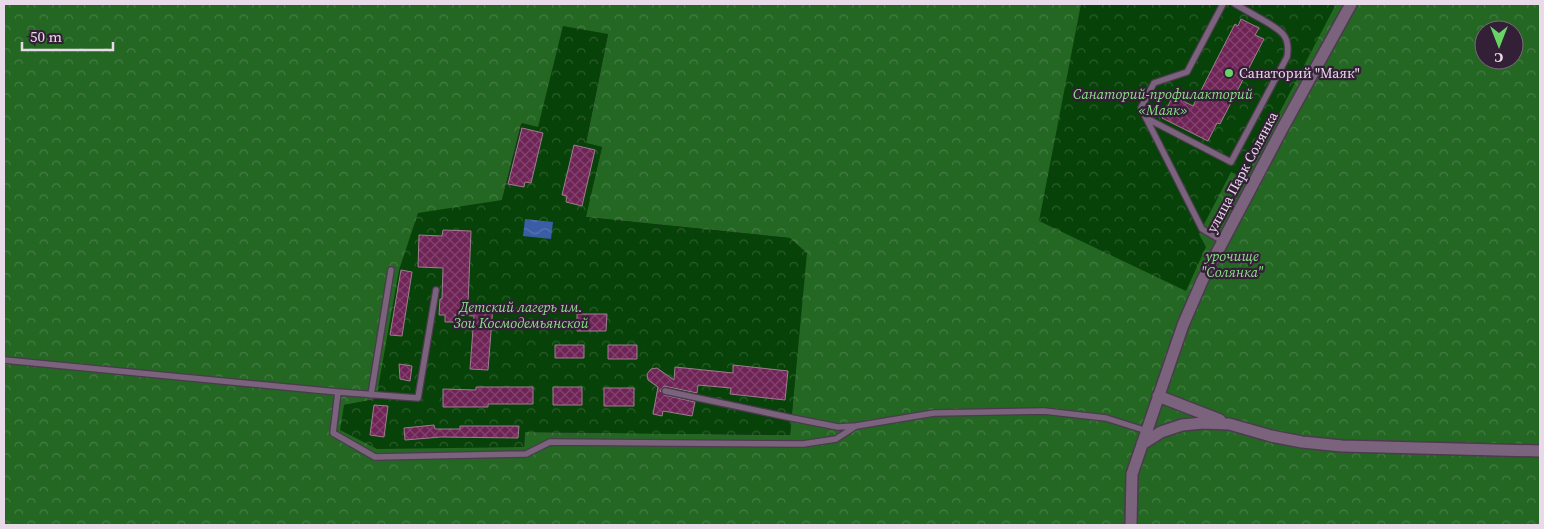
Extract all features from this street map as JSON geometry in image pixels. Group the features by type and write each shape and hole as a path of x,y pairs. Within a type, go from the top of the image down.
{"street":[{"name":"улица Парк Солянка","path":"1131,525 1132,474 1183,325 1222,241 1351,4"},
{"path":"1158,396 1229,424 1270,436 1302,442 1342,446 1540,451"},
{"path":"1142,444 1162,432 1182,425 1203,423 1229,424"}],"lane":[{"path":"1222,241 1202,229 1141,108 1154,83 1187,72 1223,4"},
{"path":"1146,118 1231,162 1287,57 1288,49 1284,35 1279,29 1235,4"},
{"path":"370,395 391,270"},
{"path":"4,360 418,398 436,290"},
{"path":"664,391 838,427 856,426 934,413 1044,411 1106,418 1147,430"},
{"path":"338,392 333,433 374,457 526,454 550,442 803,444 836,439 856,426"}],"green space":[{"name":"урочище \"Солянка\"","path":"4,4 1540,4 1540,525 4,525","holes":["608,34 586,143 602,147 585,217 790,238 799,330 790,435 525,432 524,447 344,405 376,399 502,200 521,124 538,128"]},
{"name":"Санаторий-профилакторий «Маяк»","path":"1081,4 1336,4 1245,179 1231,172 1199,234 1206,247 1186,291 1039,221"},
{"name":"Детский лагерь им. Зои Космодемьянской","path":"563,26 608,34 586,143 602,147 586,217 790,238 807,253 790,435 525,432 524,447 377,449 340,430 344,405 376,399 399,270 418,213 502,200 522,123 538,127"}],"water":[{"path":"525,219 553,222 551,239 523,236"}],"building":[{"name":"Санаторий \"Маяк\"","path":"1241,19 1259,28 1255,35 1264,39 1220,124 1217,123 1208,141 1162,118 1173,96 1193,106 1235,24 1238,26"},
{"path":"522,128 543,133 531,183 525,182 524,187 508,184"},
{"path":"574,145 595,150 582,206 566,202 567,196 562,195"},
{"path":"443,230 471,231 468,304 493,306 488,370 470,369 474,316 455,315 455,322 445,322 445,315 439,315 440,299 442,299 443,268 418,267 419,235 442,236"},
{"path":"401,270 412,272 402,336 390,335"},
{"path":"577,314 607,314 606,331 577,331"},
{"path":"555,345 584,345 584,358 555,358"},
{"path":"608,345 637,345 637,359 608,359"},
{"path":"399,364 412,366 410,381 400,379"},
{"path":"733,365 788,371 785,400 730,394 731,388 698,385 697,393 664,386 660,391 664,395 695,402 692,416 663,411 662,416 653,414 658,387 648,380 647,374 651,369 657,368 674,380 675,367 733,373"},
{"path":"476,387 533,387 533,404 443,407 443,389 476,390"},
{"path":"553,387 582,387 582,405 553,405"},
{"path":"604,388 634,388 634,406 604,406"},
{"path":"374,405 388,406 384,437 370,435"},
{"path":"434,425 435,429 460,429 460,426 519,426 518,438 441,437 405,440 404,428"}],"place":[{"name":"Санаторий \"Маяк\"","path":"1229,73"}]}
